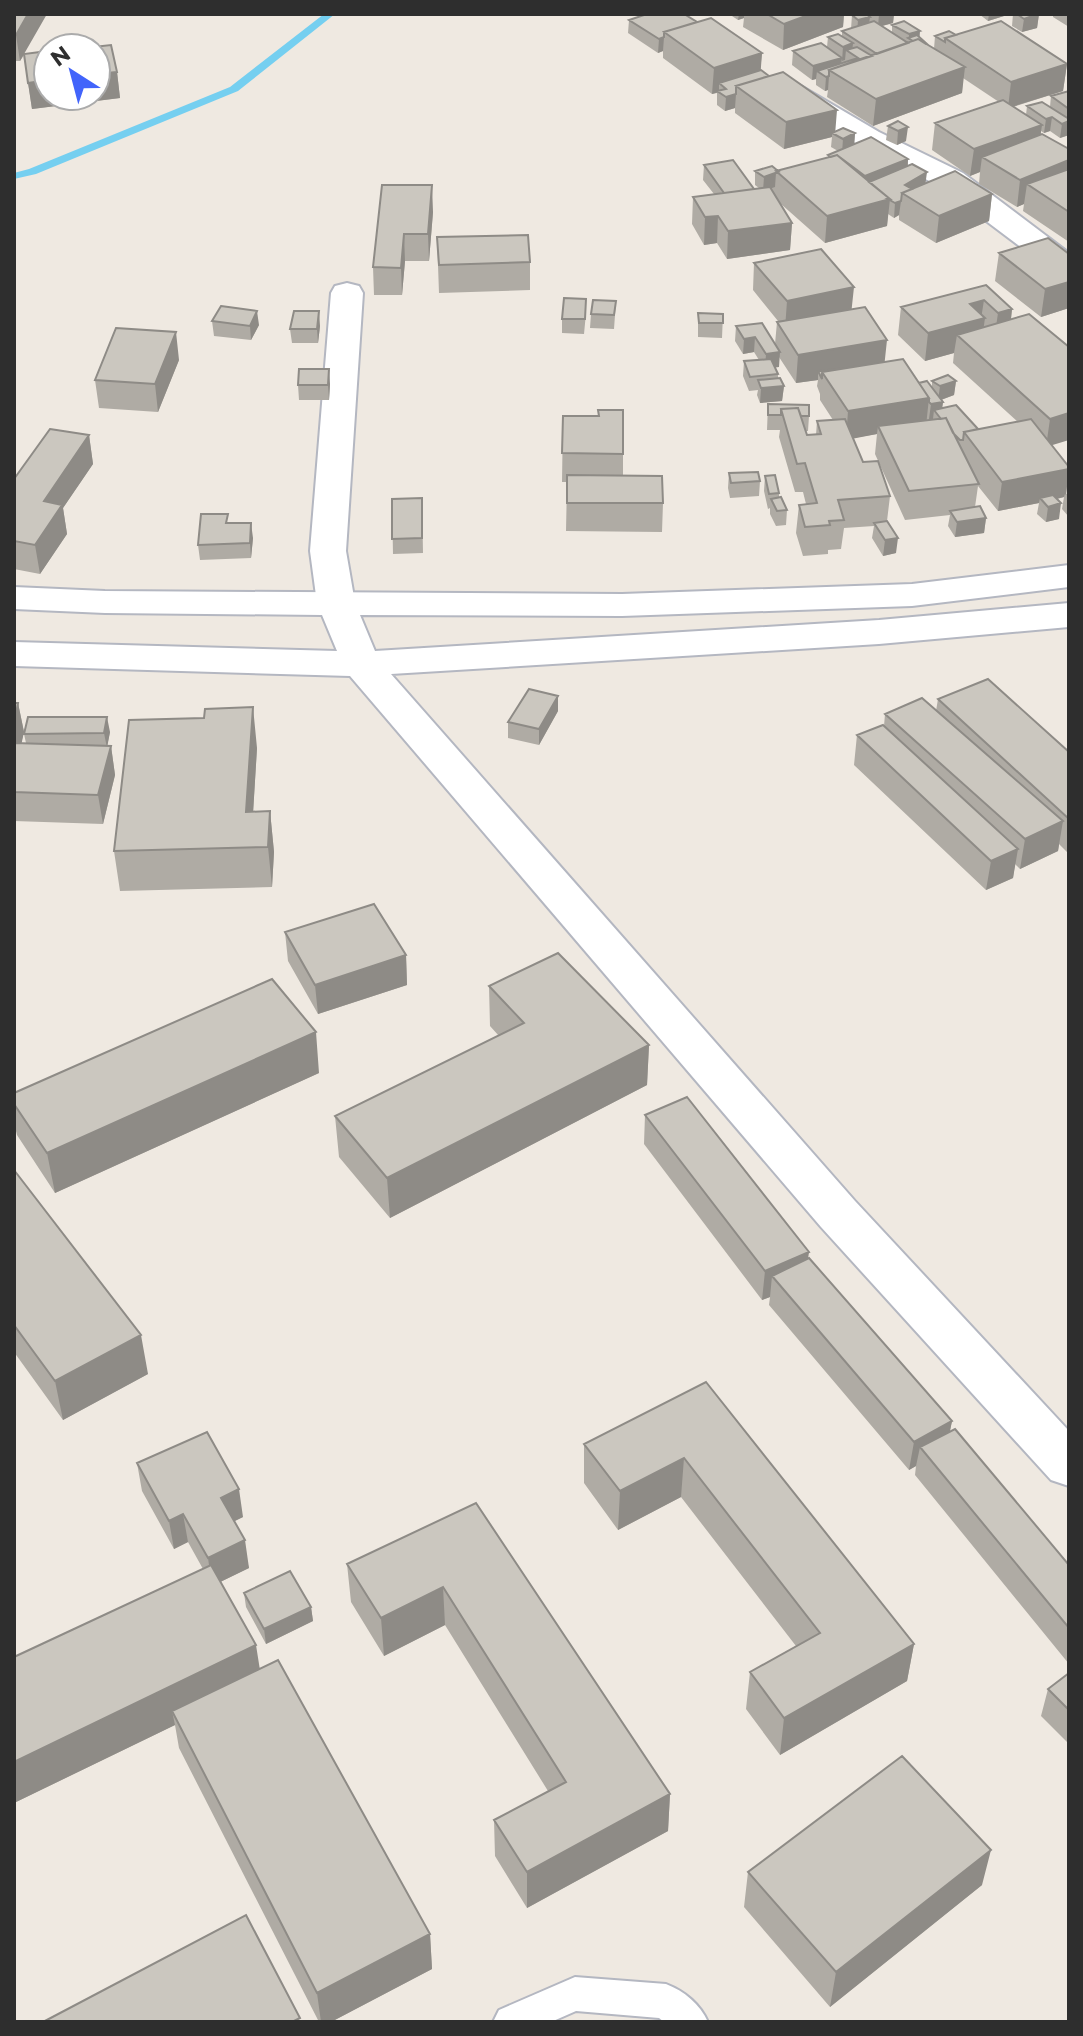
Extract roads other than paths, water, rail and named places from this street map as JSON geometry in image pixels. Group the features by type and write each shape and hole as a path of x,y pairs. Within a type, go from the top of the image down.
{"street":[{"path":"758,72 868,138 952,180 1069,268"},
{"path":"347,293 328,551 336,603 361,664 838,1214 1069,1465"},
{"path":"14,598 622,605 881,596 1069,576"},
{"path":"14,654 361,664 879,632 1069,615"}],"lane":[{"path":"511,2022 575,1994 666,2001 690,2022"}],"waterway":[{"path":"14,176 32,172 234,89 330,14"}]}
